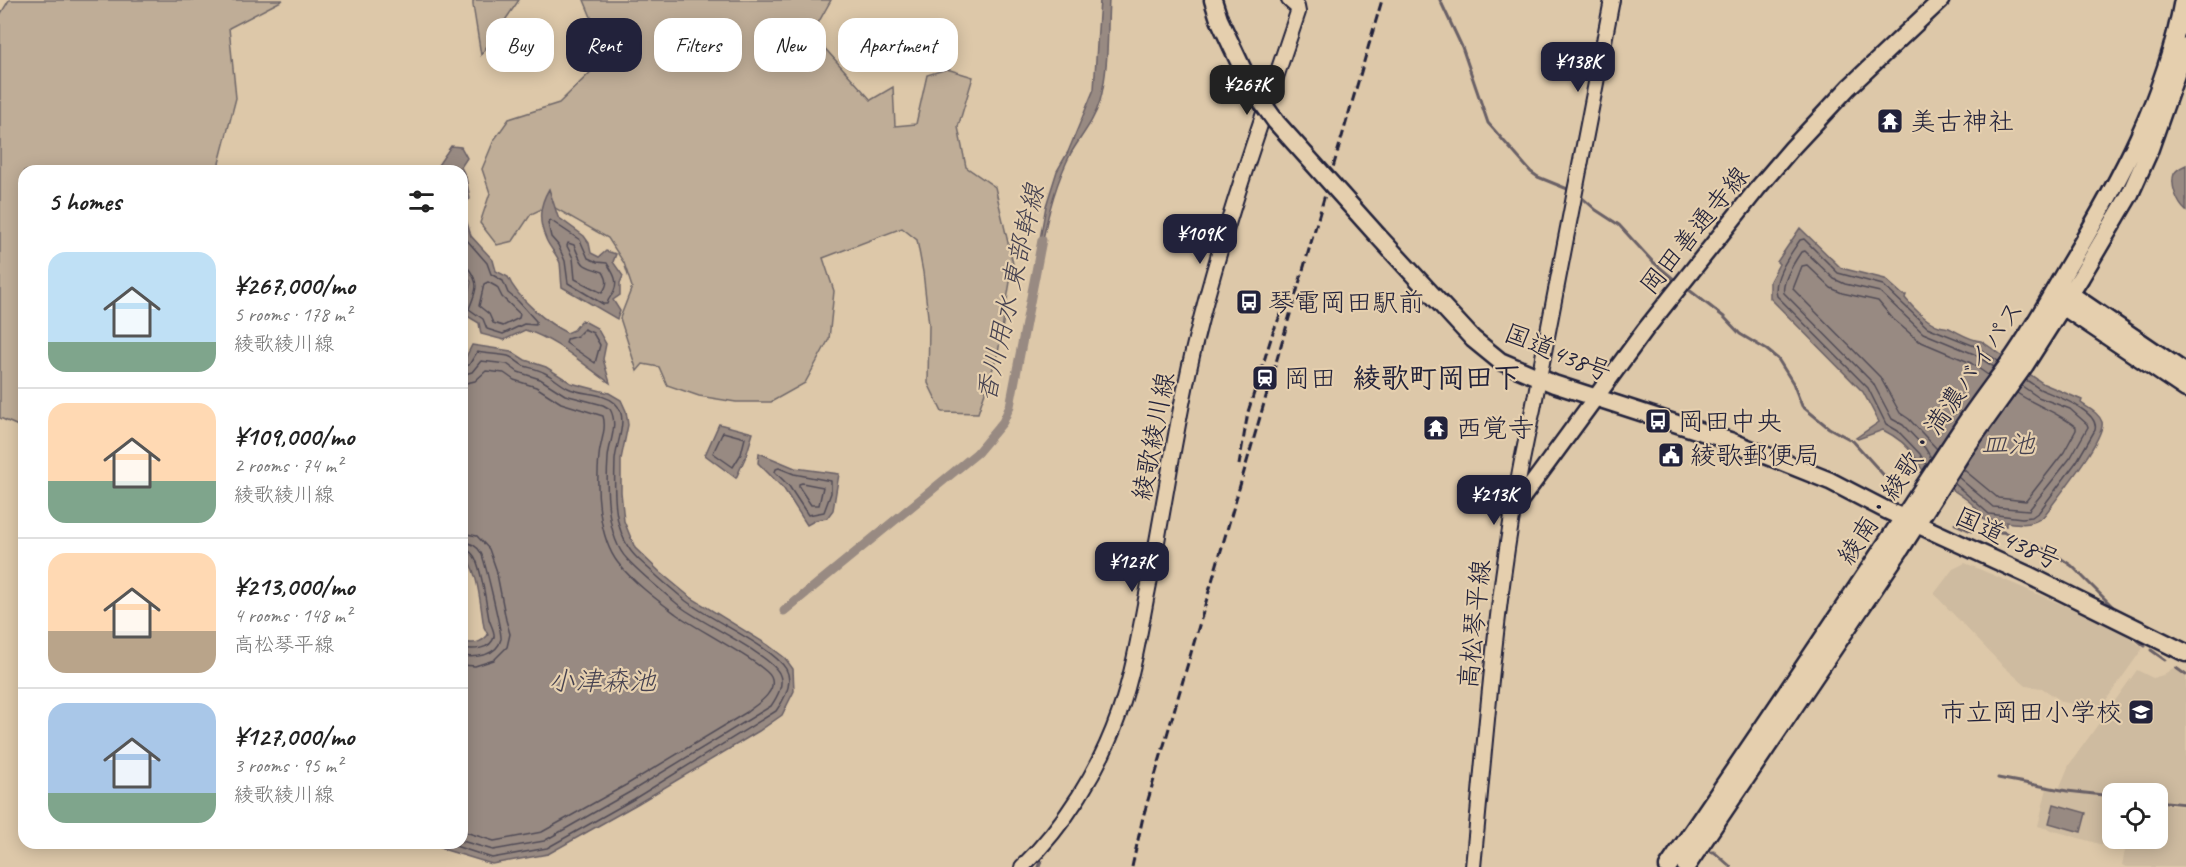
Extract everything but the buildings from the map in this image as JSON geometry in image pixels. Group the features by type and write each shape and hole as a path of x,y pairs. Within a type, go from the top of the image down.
{"highway":[{"name":"国道438号","path":"1213,0 1219,19 1247,79 1276,122 1448,313 1484,350 1500,361 1537,378 1597,396 1763,453 1830,481 2186,653"},
{"name":"綾南・綾歌・満濃バイパス","path":"2060,296 2135,146 2166,69 2177,34 2183,0"},
{"name":"綾南・綾歌・満濃バイパス","path":"1686,867 1910,521 2019,361 2060,296 2120,212 2148,154 2186,46"},
{"path":"2060,296 2186,373"},
{"path":"2060,296 2186,388"},
{"name":"綾南・綾歌・満濃バイパス","path":"1668,867 1910,521"}],"main road":[{"name":"綾歌綾川線","path":"1022,867 1068,814 1103,751 1118,716 1140,632 1183,403 1204,308 1226,230 1298,12 1297,7 1289,0"},
{"name":"高松琴平線","path":"1473,867 1502,577 1511,513 1612,0"},
{"name":"岡田善通寺線","path":"1511,513 1738,211 1792,148 1850,87 1941,0"}],"shaded area":[{"path":"9,0 283,0 229,28 236,98 219,165 18,165 18,427 0,418 0,15"},
{"path":"473,0 519,0 507,18 486,18 486,48 481,55"},
{"path":"584,0 831,0 821,18 754,18 754,72 826,72 826,50 838,63 838,72 846,72 871,100 893,87 895,126 916,124 927,75 937,72 957,72 973,77 958,127 966,167 995,187 1013,264 998,353 978,413 942,412 928,383 929,325 923,272 917,240 902,228 823,258 834,291 829,339 805,383 771,402 736,402 699,396 667,385 659,367 643,364 637,371 620,318 632,287 624,263 608,238 550,205 531,214 513,241 497,245 480,223 490,193 482,169 494,140 509,119 559,103 591,72 642,72 642,18 591,18"},
{"path":"1965,563 2119,629 2143,648 2099,710 2063,702 2042,688 2026,686 2001,664 1934,594 1953,569"},
{"path":"2173,668 2186,677 2186,802 2168,800 2168,783 2102,783 2102,845 2038,826 2047,788 2059,789 2069,765 2137,670 2153,678"},
{"path":"2168,805 2186,806 2185,867 2127,867 2122,865 2125,849 2168,849"}],"water":[{"path":"1100,0 1109,0 1103,89 1094,115 1060,176 1041,250 1038,250 1046,206 1057,171 1068,152 1094,89"},
{"path":"451,146 461,147 467,158 462,165 438,165"},
{"path":"2186,165 2186,211 2177,199 2173,178 2179,168"},
{"path":"549,189 558,217 584,236 589,243 591,253 599,257 606,251 616,254 613,262 623,276 620,283 620,295 613,300 620,311 617,319 562,287 560,263 546,239 541,220 543,201"},
{"path":"468,226 471,236 493,260 496,271 508,277 518,293 542,316 567,333 574,330 582,320 597,328 606,344 603,359 610,383 559,346 537,334 525,330 504,340 481,334 479,323 468,317 468,294 471,282 468,278"},
{"name":"皿池","path":"1800,228 1841,268 1885,279 1903,295 1906,295 1908,302 1930,321 1981,341 2044,384 2082,400 2081,403 2098,416 2102,422 2096,441 2078,470 2043,517 2030,523 2006,522 2006,526 2002,525 2002,521 1984,520 1965,498 1922,469 1909,449 1892,435 1883,430 1856,438 1879,422 1863,392 1770,298 1770,281 1779,264 1777,262"},
{"name":"小津森池","path":"472,345 511,351 525,360 546,367 571,383 609,393 621,400 626,411 628,425 621,459 621,492 624,521 635,548 690,597 768,645 785,658 793,669 794,691 782,715 759,731 548,854 492,864 444,849 468,849 468,643 476,643 488,635 484,627 475,577 468,560 468,353"},
{"path":"719,424 753,433 736,478 705,455"},
{"path":"759,453 795,468 839,474 833,510 827,518 807,525 784,489 758,463"},
{"path":"2054,804 2086,813 2081,832 2049,823"}],"waterway":[{"path":"1440,0 1462,47 1488,123 1531,172 1570,190"},
{"path":"1578,194 1596,210 1619,225 1652,261 1676,281"},
{"name":"香川用水 東部幹線","path":"784,611 977,453 1003,422 1010,406 1042,240"},
{"path":"1684,286 1724,317 1740,334 1778,359 1793,383 1802,406 1829,428 1853,441 1898,491"},
{"path":"1955,524 1971,531"},
{"path":"1984,534 2003,532 2053,553 2072,566 2115,609"},
{"path":"2129,633 2145,646"},
{"path":"2151,650 2165,660"},
{"path":"2176,668 2186,675"},
{"path":"1998,778 2102,795"},
{"path":"2168,802 2186,804"},
{"path":"1711,852 1731,867"},
{"path":"1039,867 1041,861"}],"railway":[{"path":"1132,867 1143,817 1382,0"},
{"path":"1239,465 1248,412 1273,332 1284,307"}],"place":[{"name":"美古神社","path":"1890,121"},
{"name":"琴電岡田駅前","path":"1249,302"},
{"name":"岡田","path":"1265,378"},
{"name":"岡田中央","path":"1658,421"},
{"name":"西覚寺","path":"1436,428"},
{"name":"綾歌郵便局","path":"1671,455"},
{"name":"市立岡田小学校","path":"2141,712"}],"district":[{"name":"綾歌町岡田下","path":"1437,377"}]}
